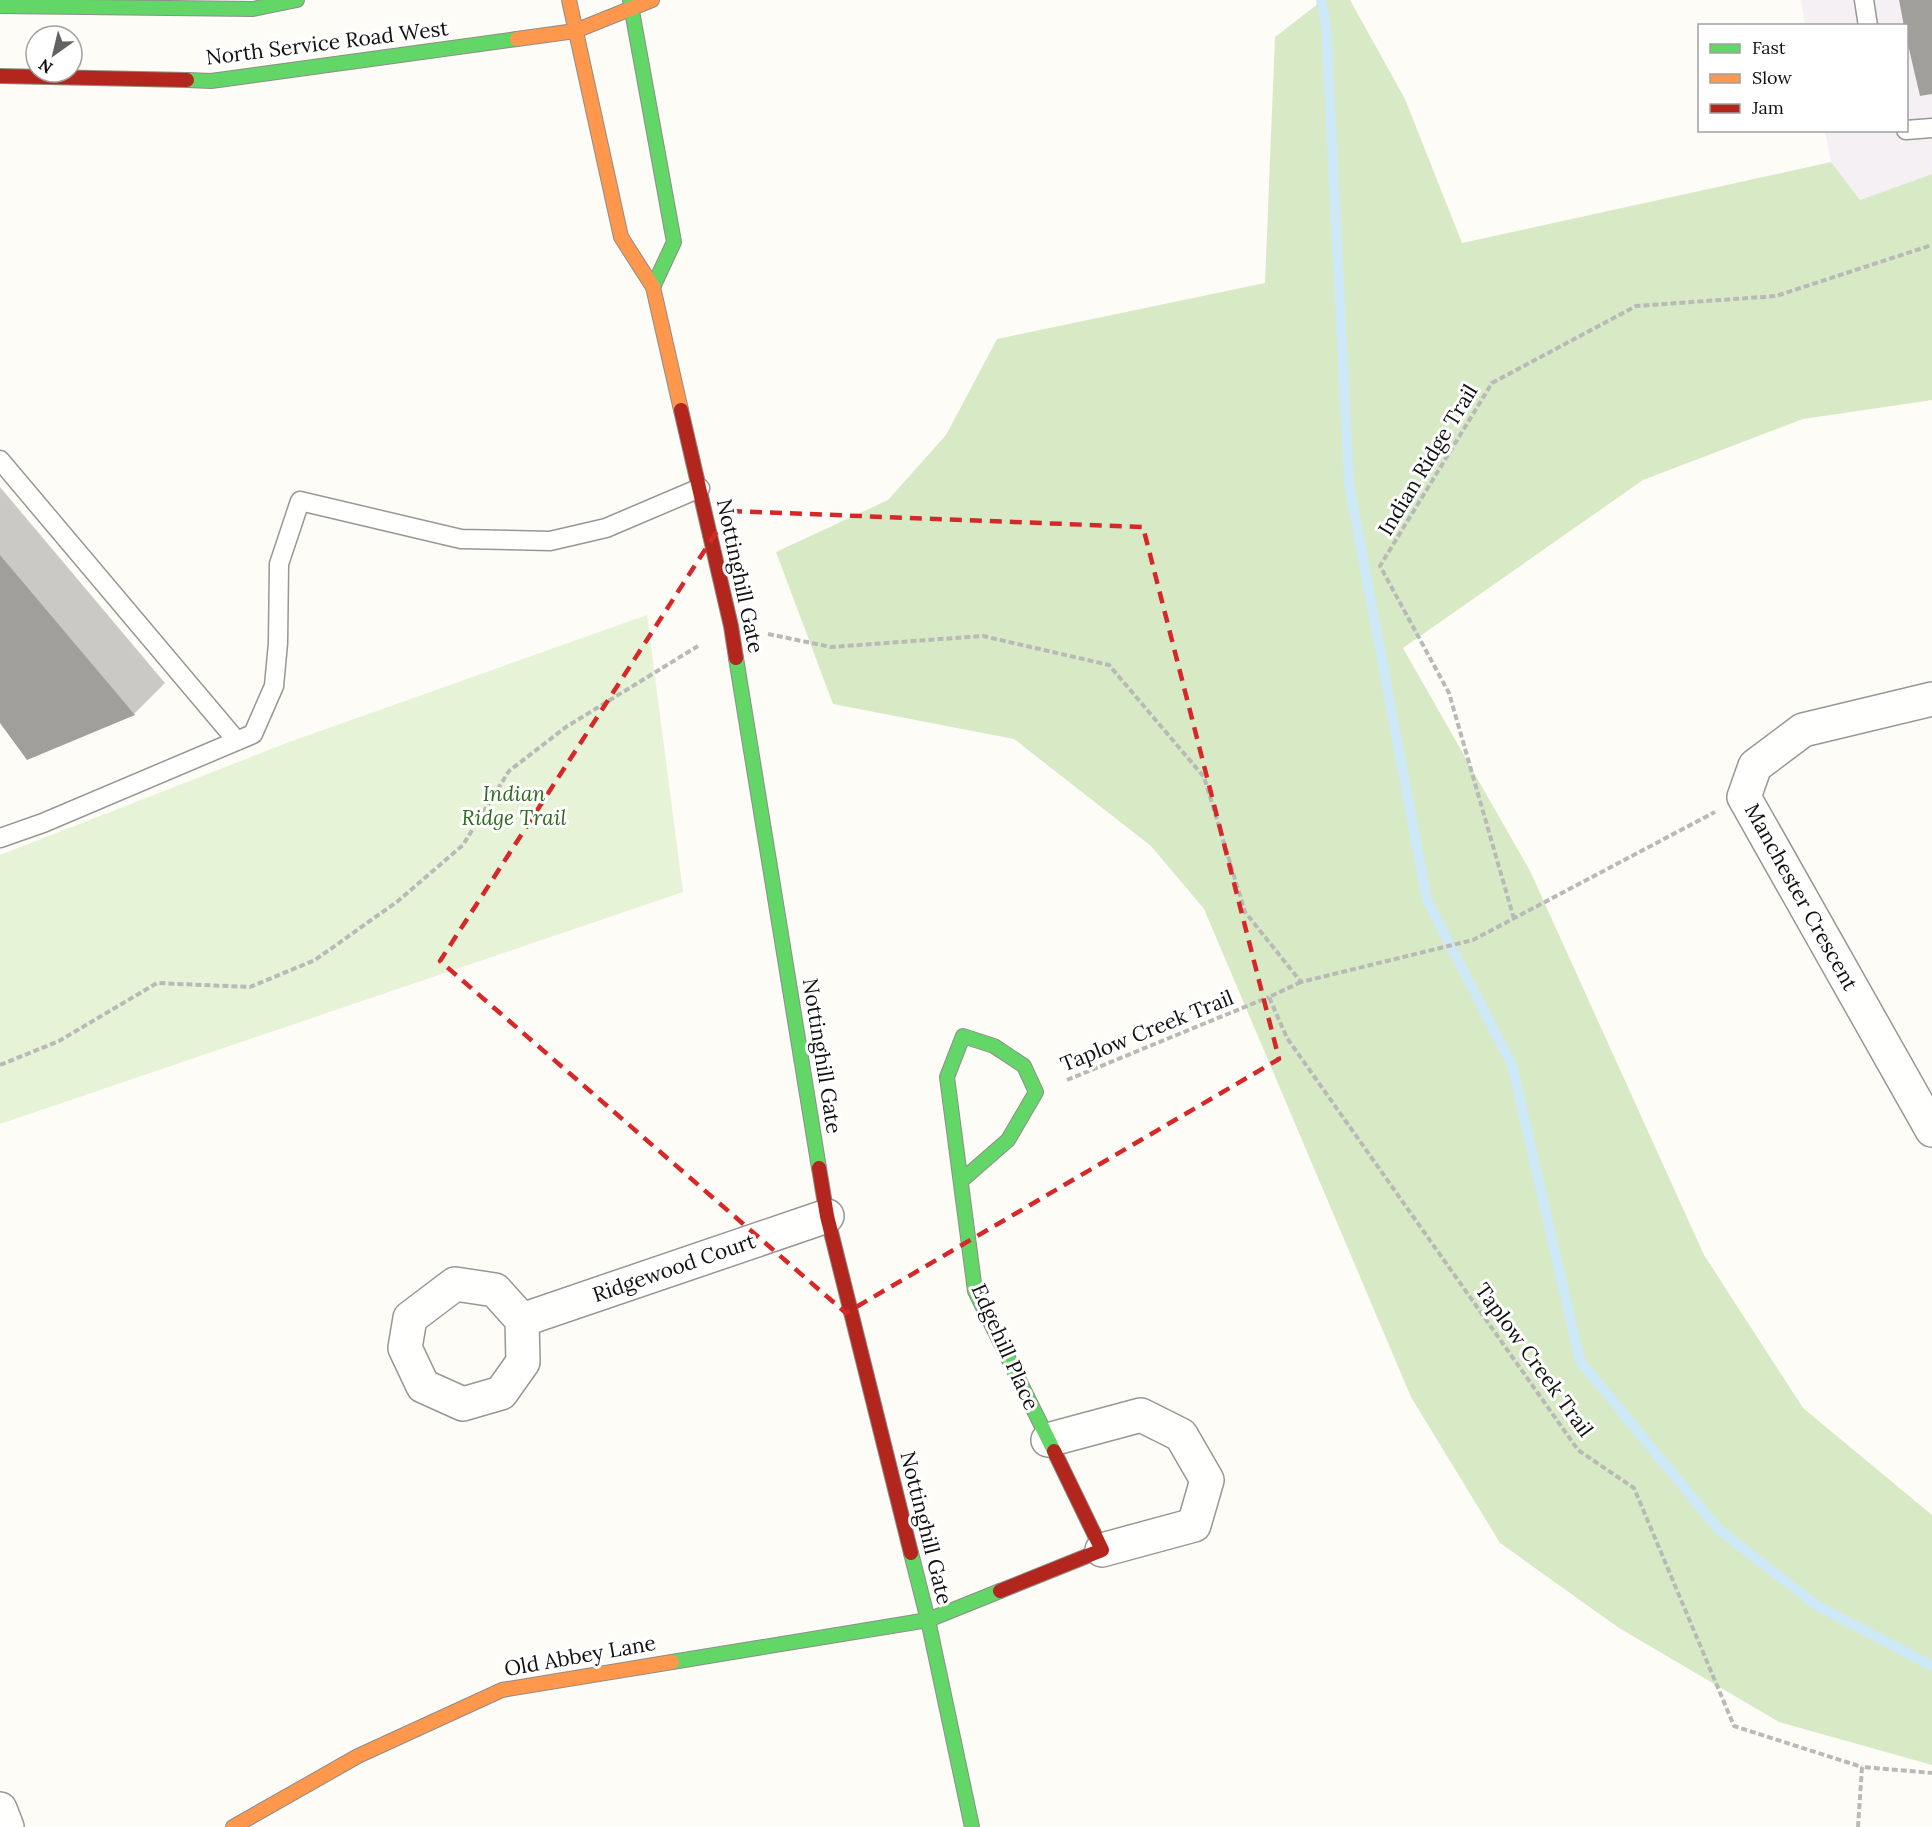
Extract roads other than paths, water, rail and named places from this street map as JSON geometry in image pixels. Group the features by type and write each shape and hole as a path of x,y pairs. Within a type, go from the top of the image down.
{"street":[{"name":"North Service Road West","path":"0,6 253,9 297,0"},
{"name":"Nottinghill Gate","path":"568,0 621,237 653,287 731,626 827,1216 928,1620 972,1827"},
{"name":"North Service Road West","path":"0,76 211,81 575,31 631,4 652,0"},
{"path":"631,4 674,242 653,287"},
{"name":"Manchester Crescent","path":"1932,699 1803,730 1755,766 1744,797 1932,1130"},
{"name":"Edgehill Place","path":"961,1182 1008,1140 1036,1092 1024,1066 994,1046 963,1036 947,1077 975,1291 1102,1550"},
{"name":"Ridgewood Court","path":"522,1320 827,1216"},
{"path":"928,1620 1102,1550 1194,1525 1207,1480 1181,1435 1140,1415 1048,1440"},
{"name":"Old Abbey Lane","path":"233,1827 358,1756 502,1689 928,1620"},
{"path":"0,1809 7,1827"}],"lane":[{"path":"1864,0 1868,24"},
{"path":"1908,130 1932,128"},
{"path":"0,460 237,741"},
{"path":"3,831 43,823 253,735 274,686 278,643 279,564 300,501 461,539 550,541 606,528 700,488"}],"waterway":[{"path":"1321,0 1326,26 1349,484 1427,900 1512,1065 1580,1361 1718,1529 1816,1605 1932,1666"}],"park label":[{"name":"Indian Ridge Trail","path":"514,806"}]}
